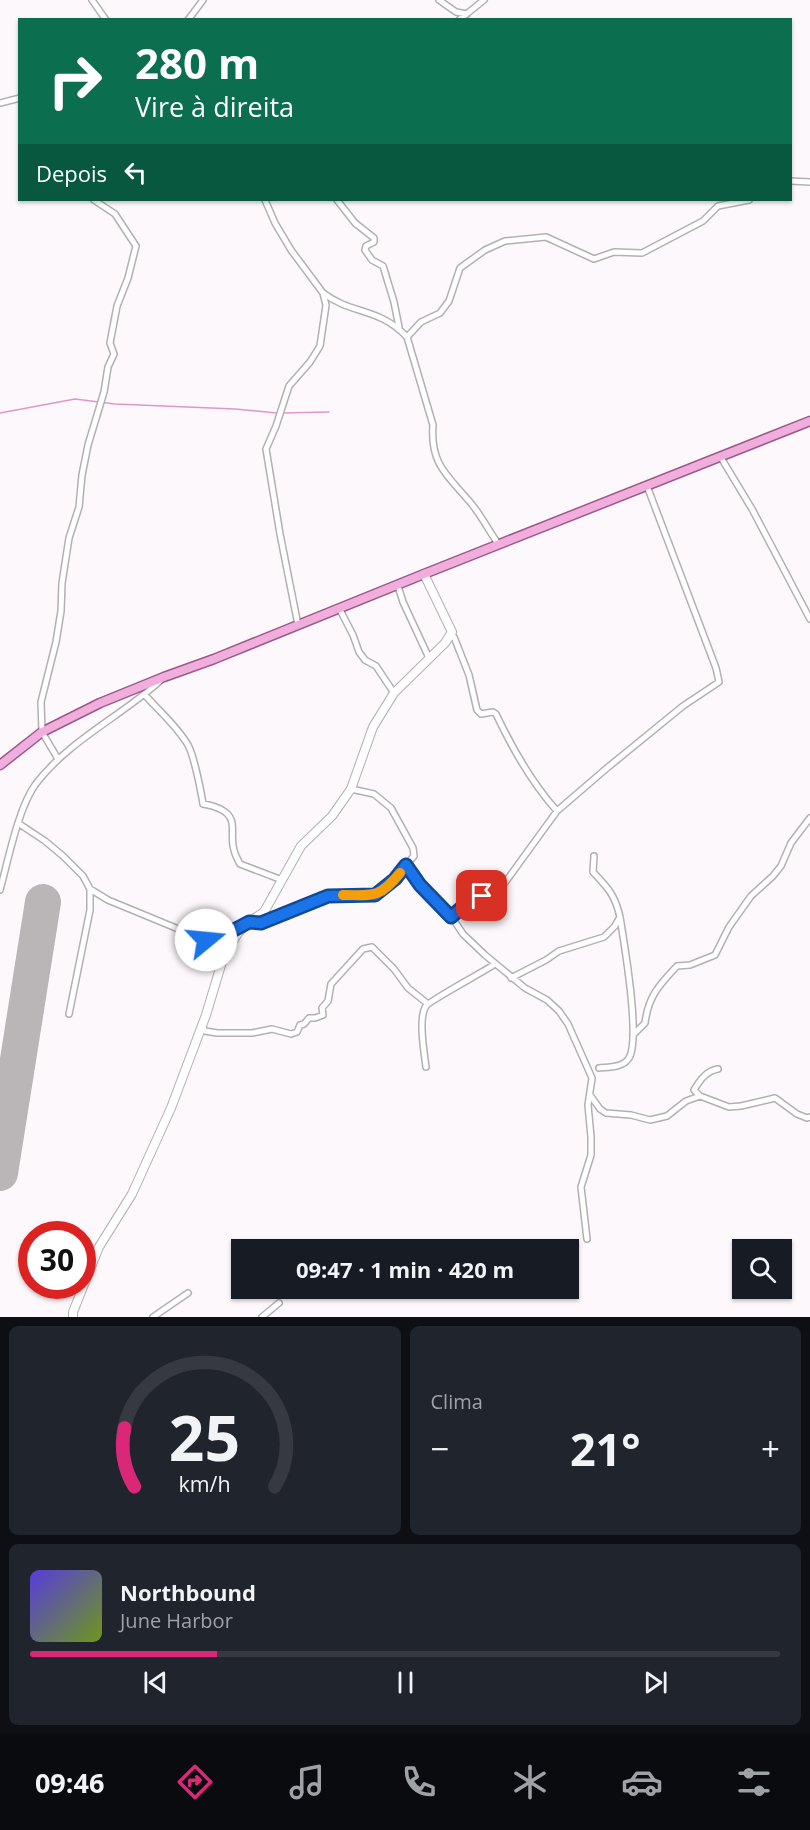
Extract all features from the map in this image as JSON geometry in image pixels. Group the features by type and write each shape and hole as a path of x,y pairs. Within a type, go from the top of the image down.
{"main road":[{"path":"0,765 42,732 78,713 810,421"}],"street":[{"path":"92,0 104,18"},
{"path":"190,18 203,0"},
{"path":"439,0 456,12 467,14"},
{"path":"462,18 484,0"},
{"path":"0,103 18,99"},
{"path":"792,181 810,182"},
{"path":"58,759 42,732 40,702 60,621 62,583 69,538 79,507 88,445 104,392 108,367 114,354 110,343 117,306 128,278 136,246 115,214 96,201"},
{"path":"265,201 291,250 324,294 336,303 379,315 407,337 433,425 432,440 437,459 449,481 470,503 499,545"},
{"path":"338,201 355,223 374,237 374,242 366,246 365,250 372,260 383,266 394,302 399,329"},
{"path":"407,337 421,322 440,313 449,301 460,268 485,250 506,241 546,237 594,259 614,252 642,254 703,221 718,206 740,201"},
{"path":"298,625 266,449 289,386 310,362 320,346 326,305 324,294"},
{"path":"720,456 752,509 810,618"},
{"path":"451,917 467,903 490,894 504,884 557,811 684,706 719,682 716,668 647,486"},
{"path":"206,940 219,938 264,912 301,846 332,816 351,789 373,728 394,693 445,643 452,632 424,574"},
{"path":"398,586 429,658"},
{"path":"339,608 359,652 365,660 376,666 394,693"},
{"path":"454,637 469,675 477,710 481,714 493,712 496,714 512,748 534,784 557,811"},
{"path":"0,890 18,823 34,786 58,759 121,710 145,695 164,677"},
{"path":"145,695 190,748 201,786 203,804 213,805 226,812 231,818 233,849 240,864 282,880"},
{"path":"73,1317 99,1247 132,1194 155,1144 186,1070 224,955 238,933 249,922 261,923 328,896 375,895 395,879 414,856 413,848 393,810 374,794 351,789"},
{"path":"633,1035 645,1023 647,1007 653,994 677,966 690,965 715,955 729,927 751,896 781,866 791,843 810,818"},
{"path":"18,823 63,856 83,876 90,889 90,910 69,1014"},
{"path":"594,856 593,872 612,892 620,917 631,989 633,1035 630,1057 624,1063 599,1068"},
{"path":"406,865 420,885 464,934 511,978 547,1000 568,1024 592,1078 588,1110 591,1149 581,1187 587,1239"},
{"path":"90,889 108,900 206,940 222,957 222,965"},
{"path":"511,978 559,951 604,937 620,917"},
{"path":"202,1025 206,1031 218,1033 252,1033 272,1029 283,1030 291,1034 297,1032 300,1025 309,1018 323,1015 322,1008 328,1001 331,984 363,949 372,947 394,969 408,988 428,1004"},
{"path":"426,1066 422,1018 428,1004 495,964"},
{"path":"718,1069 710,1070 696,1086 694,1090 700,1096 729,1107 775,1098 797,1114 810,1117"},
{"path":"589,1094 600,1109 606,1113 631,1115 650,1120 667,1116 686,1101 700,1096"},
{"path":"153,1317 188,1293"},
{"path":"262,1317 279,1303"}],"waterway":[{"path":"0,413 75,399 115,404 277,413"},
{"path":"282,413 329,412"}],"runway":[{"path":"0,1173 43,902"}],"slow traffic":[{"path":"343,895 366,897 375,895 400,873"}],"route":[{"path":"206,940 219,938 249,922 261,923 328,896 366,897 375,895 395,879 406,865 420,885 451,917 467,903 482,896"}]}
